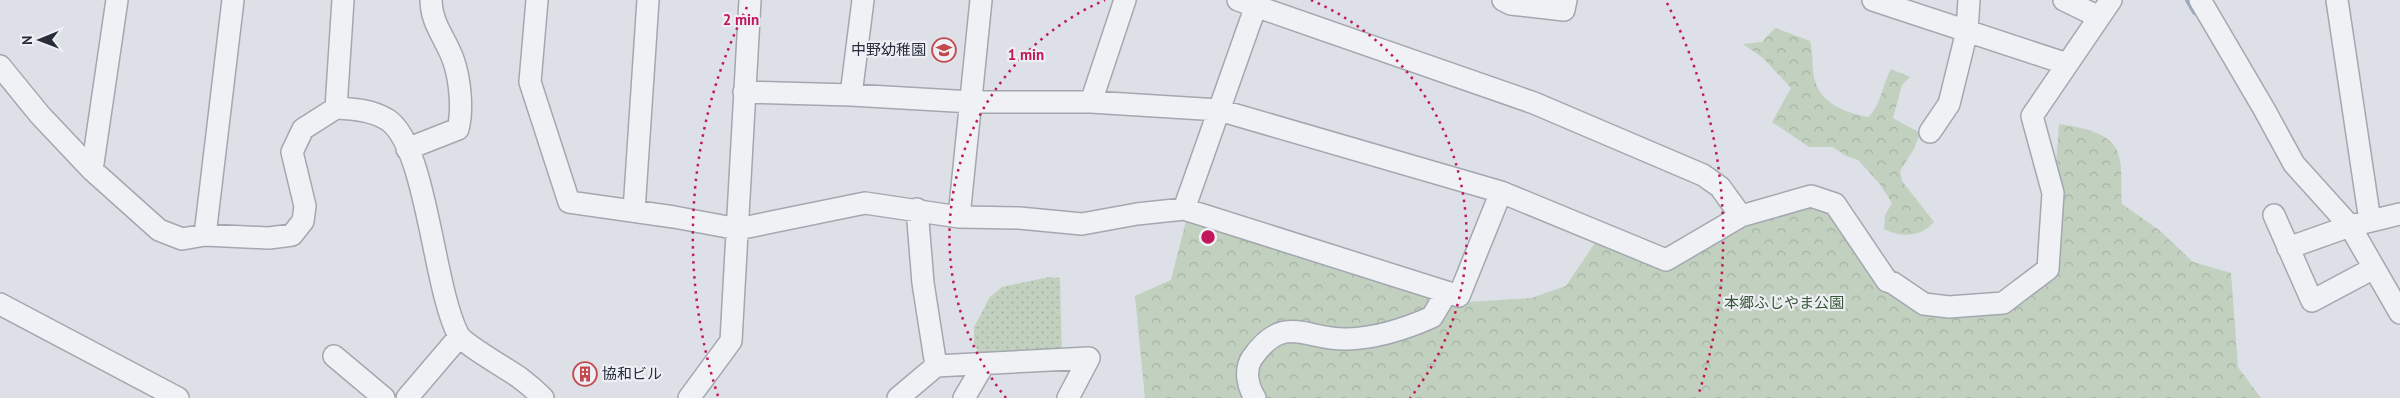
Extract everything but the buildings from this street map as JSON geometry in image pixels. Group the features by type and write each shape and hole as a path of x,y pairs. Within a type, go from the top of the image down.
{"street":[{"path":"92,170 117,0"},
{"path":"205,235 233,0"},
{"path":"336,108 343,0"},
{"path":"407,149 458,129 461,119 454,62 438,31 431,0"},
{"path":"532,0 530,82 569,202 738,229 866,203 917,209 959,217 1019,218 1082,224 1137,214 1184,209 1459,296 1500,192"},
{"path":"634,211 648,0"},
{"path":"689,398 731,341 750,0"},
{"path":"851,95 863,0"},
{"path":"959,217 981,0"},
{"path":"1091,102 1125,0"},
{"path":"1503,0 1511,4 1564,10 1566,0"},
{"path":"1873,0 2067,64"},
{"path":"1930,132 1950,104 1967,31 1969,0"},
{"path":"744,92 851,95 972,102 1091,102 1219,110 1500,192 1666,260 1741,216 1811,196 1835,204 1887,281 1924,304 1949,307 2003,303 2048,270 2053,193 2032,116 2105,9 2064,0"},
{"path":"2200,0 2264,108 2294,164 2356,224"},
{"path":"2337,0 2356,224 2373,268 2400,313"},
{"path":"1184,209 1219,110 1251,2 1534,103 1704,175 1720,187 1741,216"},
{"path":"0,66 40,116 92,170 159,230 182,239 205,235 269,238 292,236 303,221 305,206 292,152 303,129 336,108 373,113 388,121 400,133 418,174 446,302 459,337 522,380 543,398"},
{"path":"917,209 923,283 936,366"},
{"path":"2288,248 2356,224 2400,214"},
{"path":"2274,216 2312,301 2373,268"},
{"path":"1255,398 1248,378 1250,362 1260,347 1279,333 1307,332 1328,338 1347,339 1383,335 1432,317 1446,292"},
{"path":"0,304 178,398"},
{"path":"407,398 459,337"},
{"path":"334,356 384,398"},
{"path":"898,398 936,366 1089,358 1068,398"},
{"path":"964,398 984,364"}],"green space":[{"path":"1775,28 1810,41 1814,77 1821,94 1834,105 1851,113 1868,117 1872,113 1876,108 1891,69 1910,77 1902,85 1893,118 1920,133 1914,149 1900,171 1902,181 1934,222 1929,227 1917,233 1904,235 1884,229 1885,215 1892,203 1879,183 1858,160 1846,156 1833,147 1809,147 1772,122 1791,88 1763,58 1743,44 1762,42"},
{"name":"本郷ふじやま公園","path":"2059,124 2095,132 2110,141 2116,148 2119,156 2122,204 2159,230 2193,262 2231,273 2238,367 2261,398 1145,398 1135,296 1171,280 1186,221 1468,302 1531,298 1566,286 1601,234 1666,260 1741,216 1835,204 1887,281 1924,304 1980,305 2048,269"},
{"path":"1049,277 1060,278 1062,359 981,355 974,345 974,327 990,297 1002,287"}],"waterway":[{"path":"2188,0 2195,12"}],"place":[{"name":"中野幼稚園","path":"944,50"},
{"name":"協和ビル","path":"585,374"}]}
